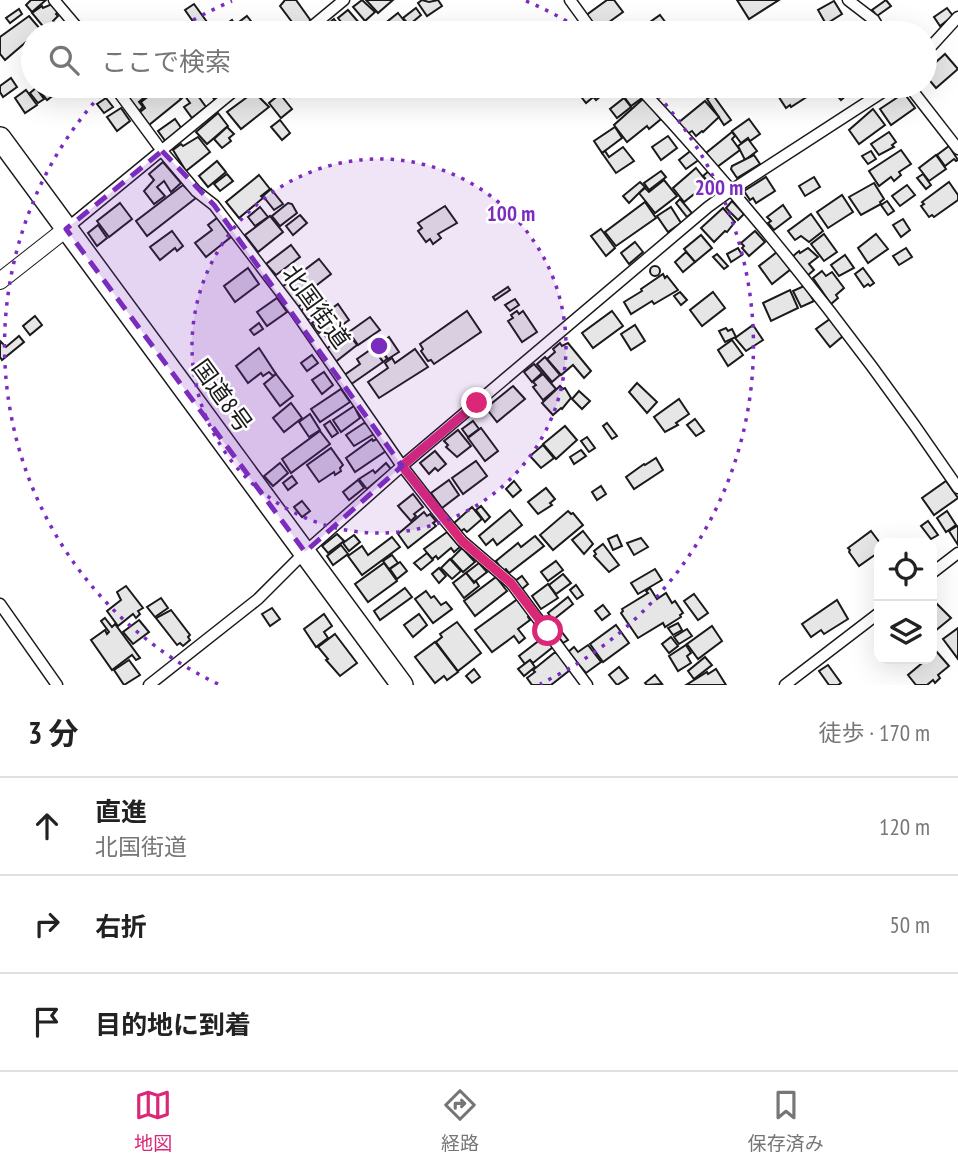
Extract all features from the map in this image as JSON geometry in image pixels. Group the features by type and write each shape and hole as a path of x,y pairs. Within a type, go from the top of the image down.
{"highway":[{"name":"国道8号","path":"0,138 402,685"}],"main road":[{"path":"0,281 66,229"}],"street":[{"path":"54,0 72,21"},
{"path":"319,21 344,0"},
{"path":"570,0 585,21"},
{"path":"848,0 875,21"},
{"path":"937,39 958,17"},
{"name":"北国街道","path":"123,98 196,191 214,205 294,310 402,466 462,541 511,583 587,685"},
{"path":"66,229 225,98"},
{"path":"649,98 695,147 825,304 918,429 958,488"},
{"path":"149,685 258,599 305,552 402,466 730,191 873,98"},
{"path":"918,98 958,149"},
{"path":"937,569 958,553"},
{"path":"0,604 57,685"},
{"path":"785,685 874,617"}],"highlighted area":[{"path":"162,151 214,205 402,466 305,552 66,229"}],"building":[{"path":"31,0 46,0 32,12 26,5"},
{"path":"285,0 296,0 311,21 291,21 280,6"},
{"path":"362,0 375,12 365,21 353,7"},
{"path":"366,0 393,0 378,13"},
{"path":"422,0 438,0 442,6 427,16 418,3"},
{"path":"607,0 614,0 623,12 610,21 590,21 585,16"},
{"path":"737,0 779,0 749,19"},
{"path":"886,0 891,6 877,16 872,10"},
{"path":"834,1 842,14 831,21 824,21 818,10"},
{"path":"52,4 58,16 53,21 39,21 32,13 42,6 43,8"},
{"path":"194,4 206,21 193,21 185,10"},
{"path":"416,8 421,15 414,21 406,21 403,18"},
{"path":"947,8 953,16 940,26 934,17"},
{"path":"19,9 22,14 10,23 6,18"},
{"path":"348,10 358,21 340,21 338,18"},
{"path":"398,13 404,21 388,21"},
{"path":"660,15 664,21 652,21"},
{"path":"21,22 21,46 5,60 0,54 0,37"},
{"path":"945,54 958,69 937,87 937,61"},
{"path":"11,78 17,87 3,97 0,86"},
{"path":"21,94 21,98 32,98 37,105 25,113 15,98"},
{"path":"106,98 113,107 104,113 97,104"},
{"path":"129,98 144,98 139,102 143,107 139,111"},
{"path":"146,98 181,99 149,125 140,112 145,108 141,102"},
{"path":"186,98 200,98 206,107 192,118 184,107 190,103"},
{"path":"246,98 260,98 269,107 241,129 227,112"},
{"path":"275,98 283,98 292,109 281,118 269,103"},
{"path":"624,98 631,107 617,118 610,109"},
{"path":"625,98 642,98 631,106"},
{"path":"644,98 661,119 627,142 614,125"},
{"path":"715,98 731,120 724,125 707,99"},
{"path":"780,98 805,98 791,107 790,105 786,108"},
{"path":"896,98 908,98 915,108 891,125 880,109"},
{"path":"705,101 719,117 696,136 692,131 687,134 678,123"},
{"path":"121,108 130,121 117,131 107,117"},
{"path":"873,109 885,125 859,144 849,130"},
{"path":"218,113 228,126 207,144 196,132"},
{"path":"175,119 182,129 166,142 158,131"},
{"path":"749,119 760,134 741,143 732,131"},
{"path":"280,120 290,133 282,140 271,127"},
{"path":"227,127 234,134 229,138 231,141 222,148 214,139"},
{"path":"615,127 622,138 602,153 594,141"},
{"path":"732,132 735,136 732,139 740,150 717,167 706,153"},
{"path":"889,132 896,142 892,145 894,147 879,155 871,144"},
{"path":"668,136 677,148 661,160 652,147"},
{"path":"198,137 210,152 186,171 173,150"},
{"path":"748,139 757,151 745,160 738,146"},
{"path":"949,146 958,160 954,159 945,166 937,155"},
{"path":"623,147 634,161 616,173 602,153 605,151 609,157"},
{"path":"693,149 700,159 686,169 679,160"},
{"path":"901,150 911,164 899,172 901,175 894,181 891,177 879,186 869,171"},
{"path":"871,151 876,159 868,164 862,156"},
{"path":"754,155 760,164 737,178 732,166"},
{"path":"936,155 946,169 929,181 919,168"},
{"path":"217,161 226,172 208,187 199,176"},
{"path":"163,162 181,183 171,192 164,181 157,187 165,196 154,204 144,191 154,180 149,174"},
{"path":"696,168 708,183 684,202 673,188"},
{"path":"710,170 718,180 711,185 703,176"},
{"path":"661,171 666,177 649,190 644,183"},
{"path":"227,174 233,181 220,191 214,184"},
{"path":"923,174 931,185 926,189 917,178"},
{"path":"259,175 270,189 239,218 226,202"},
{"path":"766,177 775,191 756,203 753,198 750,200 744,191"},
{"path":"814,177 820,187 805,196 799,186"},
{"path":"664,180 677,196 655,213 639,193 645,188 649,192"},
{"path":"640,182 645,187 629,203 623,196"},
{"path":"949,182 958,195 958,200 934,217 929,217 921,206 924,204 922,202"},
{"path":"874,183 884,199 881,204 861,215 849,197"},
{"path":"183,185 196,198 147,236 136,221"},
{"path":"907,185 915,195 900,206 892,196"},
{"path":"271,189 283,204 274,210 263,196"},
{"path":"842,195 853,212 828,228 817,212"},
{"path":"680,199 692,213 687,217 676,203"},
{"path":"732,201 744,214 738,220 726,208"},
{"path":"887,201 894,211 888,215 881,205"},
{"path":"645,202 656,218 616,246 605,232"},
{"path":"120,203 132,219 109,237 97,221"},
{"path":"288,203 292,204 297,213 280,226 272,216"},
{"path":"783,205 791,217 774,230 767,217"},
{"path":"445,206 457,223 438,234 441,238 433,244 430,239 426,242 418,231 422,228 418,223"},
{"path":"260,207 268,217 255,226 248,217"},
{"path":"671,207 681,223 668,232 657,216"},
{"path":"723,208 735,222 714,242 701,228"},
{"path":"811,214 823,231 809,242 801,236 795,240 788,231"},
{"path":"300,215 307,223 293,235 286,226"},
{"path":"270,216 283,232 258,252 245,235"},
{"path":"217,218 231,237 206,257 195,243 212,230 208,225"},
{"path":"903,219 910,230 901,237 893,225"},
{"path":"98,225 107,238 97,246 88,233"},
{"path":"601,229 615,248 606,256 591,236"},
{"path":"172,231 183,246 177,251 175,248 160,260 150,247"},
{"path":"755,231 765,242 749,256 741,243"},
{"path":"824,234 837,252 824,261 811,244"},
{"path":"876,234 888,249 868,263 858,248"},
{"path":"701,235 712,248 695,262 684,249"},
{"path":"635,242 643,252 629,264 621,253"},
{"path":"291,245 300,257 276,275 266,264"},
{"path":"738,248 742,255 731,262 727,254"},
{"path":"808,248 818,257 809,264 814,270 807,276 792,257"},
{"path":"906,248 912,257 899,265 893,256"},
{"path":"686,252 695,262 683,272 675,262"},
{"path":"777,252 791,269 772,284 759,266"},
{"path":"717,254 728,266 724,269 713,257"},
{"path":"845,255 854,268 839,276 831,265"},
{"path":"319,259 331,274 304,295 307,300 298,307 282,287"},
{"path":"655,266 659,267 659,275 655,276 651,275 650,271 651,267"},
{"path":"248,268 259,284 235,302 224,286"},
{"path":"863,268 874,283 870,286 868,284 864,287 855,274"},
{"path":"822,271 826,276 832,272 844,288 831,304 813,278"},
{"path":"663,274 678,290 631,314 624,302"},
{"path":"804,286 814,301 801,307 793,291"},
{"path":"508,287 510,290 495,300 493,297"},
{"path":"790,290 798,308 771,321 763,303"},
{"path":"680,292 687,300 681,305 674,296"},
{"path":"713,292 725,308 702,326 690,310"},
{"path":"321,295 328,304 308,320 301,311"},
{"path":"277,298 287,312 267,326 257,312"},
{"path":"515,299 519,305 510,311 505,305"},
{"path":"338,304 349,320 326,337 321,331 319,333 312,323"},
{"path":"467,311 481,332 434,364 431,360 428,361 420,344"},
{"path":"517,311 519,314 523,311 537,332 522,342 508,321"},
{"path":"612,311 623,326 593,348 582,333"},
{"path":"35,316 42,325 30,335 23,326"},
{"path":"370,317 380,330 358,345 349,332"},
{"path":"830,319 843,336 830,347 816,329"},
{"path":"259,323 263,329 254,335 250,330"},
{"path":"635,325 645,341 631,350 621,334"},
{"path":"753,325 763,340 746,351 735,338"},
{"path":"726,328 728,331 732,329 736,337 725,342 719,331"},
{"path":"348,333 357,345 334,363 325,350"},
{"path":"19,336 24,342 2,360 0,341 6,347"},
{"path":"389,337 399,352 388,359 378,345"},
{"path":"732,340 743,355 728,366 718,350"},
{"path":"560,343 562,346 568,343 591,371 584,378 573,365 561,375 547,359"},
{"path":"378,345 387,359 383,362 374,348"},
{"path":"259,348 276,374 273,376 269,372 263,376 261,373 248,383 236,366"},
{"path":"373,348 383,362 350,385 343,376 360,364 357,359"},
{"path":"415,349 428,367 379,398 368,382 388,368 385,363 392,358 395,363"},
{"path":"312,355 318,363 307,371 301,363"},
{"path":"545,357 560,375 552,382 537,364"},
{"path":"534,364 542,373 532,382 524,372"},
{"path":"324,372 333,385 322,394 312,380"},
{"path":"276,374 293,396 280,406 264,384"},
{"path":"543,374 556,389 543,400 533,387 536,385 533,382"},
{"path":"637,383 657,402 647,413 629,392"},
{"path":"513,386 525,399 497,422 486,408"},
{"path":"560,386 565,388 571,398 553,415 542,403"},
{"path":"341,389 350,402 320,422 311,409"},
{"path":"579,391 590,401 582,409 572,399"},
{"path":"679,399 689,414 676,423 678,425 665,432 654,417"},
{"path":"291,403 302,418 284,432 273,418"},
{"path":"354,406 360,418 341,432 333,420"},
{"path":"310,414 320,430 309,437 299,422"},
{"path":"695,419 704,431 696,436 687,425"},
{"path":"330,421 338,433 332,437 324,425"},
{"path":"473,421 479,429 468,437 462,429"},
{"path":"364,423 374,434 354,446 346,435"},
{"path":"607,423 617,436 612,439 603,426"},
{"path":"565,426 577,440 556,459 543,444"},
{"path":"481,428 498,451 485,461 468,438"},
{"path":"458,430 471,446 457,457 446,447 448,445 444,441"},
{"path":"320,431 330,444 291,473 282,459"},
{"path":"587,437 595,448 589,452 581,441"},
{"path":"372,439 377,439 386,451 355,472 346,458"},
{"path":"543,445 554,458 541,468 530,456"},
{"path":"331,448 343,465 341,471 335,475 334,472 319,482 307,465"},
{"path":"581,450 586,456 574,464 570,457"},
{"path":"435,451 446,464 438,471 435,468 429,474 420,463"},
{"path":"656,458 663,470 634,489 626,477"},
{"path":"476,461 487,476 463,494 452,478"},
{"path":"280,463 288,473 273,486 264,476"},
{"path":"386,463 391,469 367,489 359,479 373,470 375,473"},
{"path":"292,476 297,483 288,490 283,483"},
{"path":"358,480 364,488 349,500 343,492"},
{"path":"449,480 459,495 442,508 431,493"},
{"path":"514,481 521,490 513,497 506,489"},
{"path":"946,481 958,498 934,515 922,498"},
{"path":"601,486 606,494 597,500 592,492"},
{"path":"546,488 555,499 550,503 552,505 538,514 528,502"},
{"path":"413,494 423,507 414,514 416,516 411,521 398,506"},
{"path":"302,501 310,511 302,517 294,507"},
{"path":"481,506 490,517 485,522 476,510"},
{"path":"472,507 482,519 467,532 464,529 461,531 454,523"},
{"path":"510,510 522,525 497,545 493,539 486,545 479,536"},
{"path":"568,511 583,525 553,550 540,535"},
{"path":"947,511 956,525 946,532 937,518"},
{"path":"424,512 436,521 433,523 436,526 408,548 398,534"},
{"path":"928,521 938,535 930,538 921,526"},
{"path":"958,527 958,545 949,531"},
{"path":"583,531 593,544 584,554 572,540"},
{"path":"871,531 876,538 874,538 874,556 859,566 848,548"},
{"path":"447,532 460,547 454,552 451,548 438,559 436,556 432,559 424,549"},
{"path":"337,534 344,541 328,553 322,546"},
{"path":"354,535 360,542 349,551 343,543"},
{"path":"617,535 622,546 613,550 608,539"},
{"path":"535,536 544,546 509,573 506,569 503,571 496,561 518,543 521,547"},
{"path":"392,537 400,547 362,575 348,556 362,546 368,555"},
{"path":"641,538 648,547 634,555 627,543"},
{"path":"603,544 619,565 609,572 594,556 594,551"},
{"path":"341,545 348,554 333,565 327,556"},
{"path":"462,548 475,562 463,572 451,559"},
{"path":"427,553 433,560 421,570 414,563"},
{"path":"392,555 398,563 389,569 383,561"},
{"path":"450,559 461,571 452,579 441,568"},
{"path":"556,561 563,570 548,581 541,572"},
{"path":"400,562 407,571 397,579 390,569"},
{"path":"384,563 397,581 368,602 355,584"},
{"path":"479,563 487,572 474,582 466,573"},
{"path":"439,568 446,576 439,583 432,574"},
{"path":"655,569 662,580 638,594 631,583"},
{"path":"466,573 479,586 464,598 453,583"},
{"path":"563,574 571,583 556,594 549,585"},
{"path":"522,576 528,584 522,589 515,581"},
{"path":"496,577 507,591 475,616 464,601"},
{"path":"548,584 558,598 541,609 532,596"},
{"path":"576,585 583,595 577,599 570,590"},
{"path":"126,586 143,608 138,611 140,614 136,618 133,614 118,626 107,611 121,600 117,592"},
{"path":"405,588 412,597 380,620 374,611"},
{"path":"650,588 657,599 666,593 683,613 665,627 663,623 638,638 621,613 622,609 648,593 646,591"},
{"path":"426,591 441,605 446,602 452,609 433,623 415,599"},
{"path":"694,594 708,613 698,620 684,601"},
{"path":"568,597 573,604 553,620 548,613"},
{"path":"161,598 168,608 155,617 147,607"},
{"path":"519,598 531,614 528,617 530,620 518,629 525,638 519,643 514,636 492,652 475,630"},
{"path":"837,600 848,619 824,634 821,630 811,637 802,624"},
{"path":"937,604 951,618 937,629"},
{"path":"603,605 610,614 602,620 595,611"},
{"path":"272,608 280,619 270,626 262,614"},
{"path":"171,610 190,635 190,640 183,646 180,643 177,645 156,618"},
{"path":"324,614 332,626 324,632 328,638 316,647 304,629"},
{"path":"419,614 427,625 413,637 404,625"},
{"path":"105,618 112,627 115,624 140,658 136,660 132,655 112,670 91,640 105,630 107,634 109,632 101,621"},
{"path":"139,620 149,632 133,644 123,632"},
{"path":"457,622 481,653 458,671 436,642 442,637 440,634"},
{"path":"678,623 682,630 673,635 668,628"},
{"path":"616,625 629,643 603,662 590,644"},
{"path":"712,626 722,641 698,659 687,644"},
{"path":"558,627 568,640 563,643 554,630"},
{"path":"958,628 958,659 943,639"},
{"path":"687,629 692,636 679,644 674,637"},
{"path":"335,634 357,663 340,676 318,647"},
{"path":"545,636 553,647 533,663 530,660 525,664 519,656"},
{"path":"671,637 678,646 669,653 662,644"},
{"path":"435,642 458,672 447,680 444,676 435,683 415,657"},
{"path":"588,645 601,662 586,673 568,652 574,647 578,652"},
{"path":"686,645 691,653 687,656 691,663 678,671 669,656"},
{"path":"937,652 949,666 938,675 940,678 935,683 933,680 927,685 916,685 908,675 921,664 937,664"},
{"path":"557,653 570,670 551,685 532,685 527,678"},
{"path":"705,657 712,665 694,679 688,671"},
{"path":"129,660 140,675 124,685 114,670"},
{"path":"530,660 535,667 524,676 518,669"},
{"path":"828,665 841,683 838,685 829,685 819,671"},
{"path":"619,667 628,678 617,685 609,675"},
{"path":"474,669 480,677 472,683 466,676"},
{"path":"716,669 726,685 686,685 707,672 708,674"},
{"path":"655,675 662,684 645,683"}],"route":[{"path":"477,403 402,466 462,541 511,583 548,631"}]}
